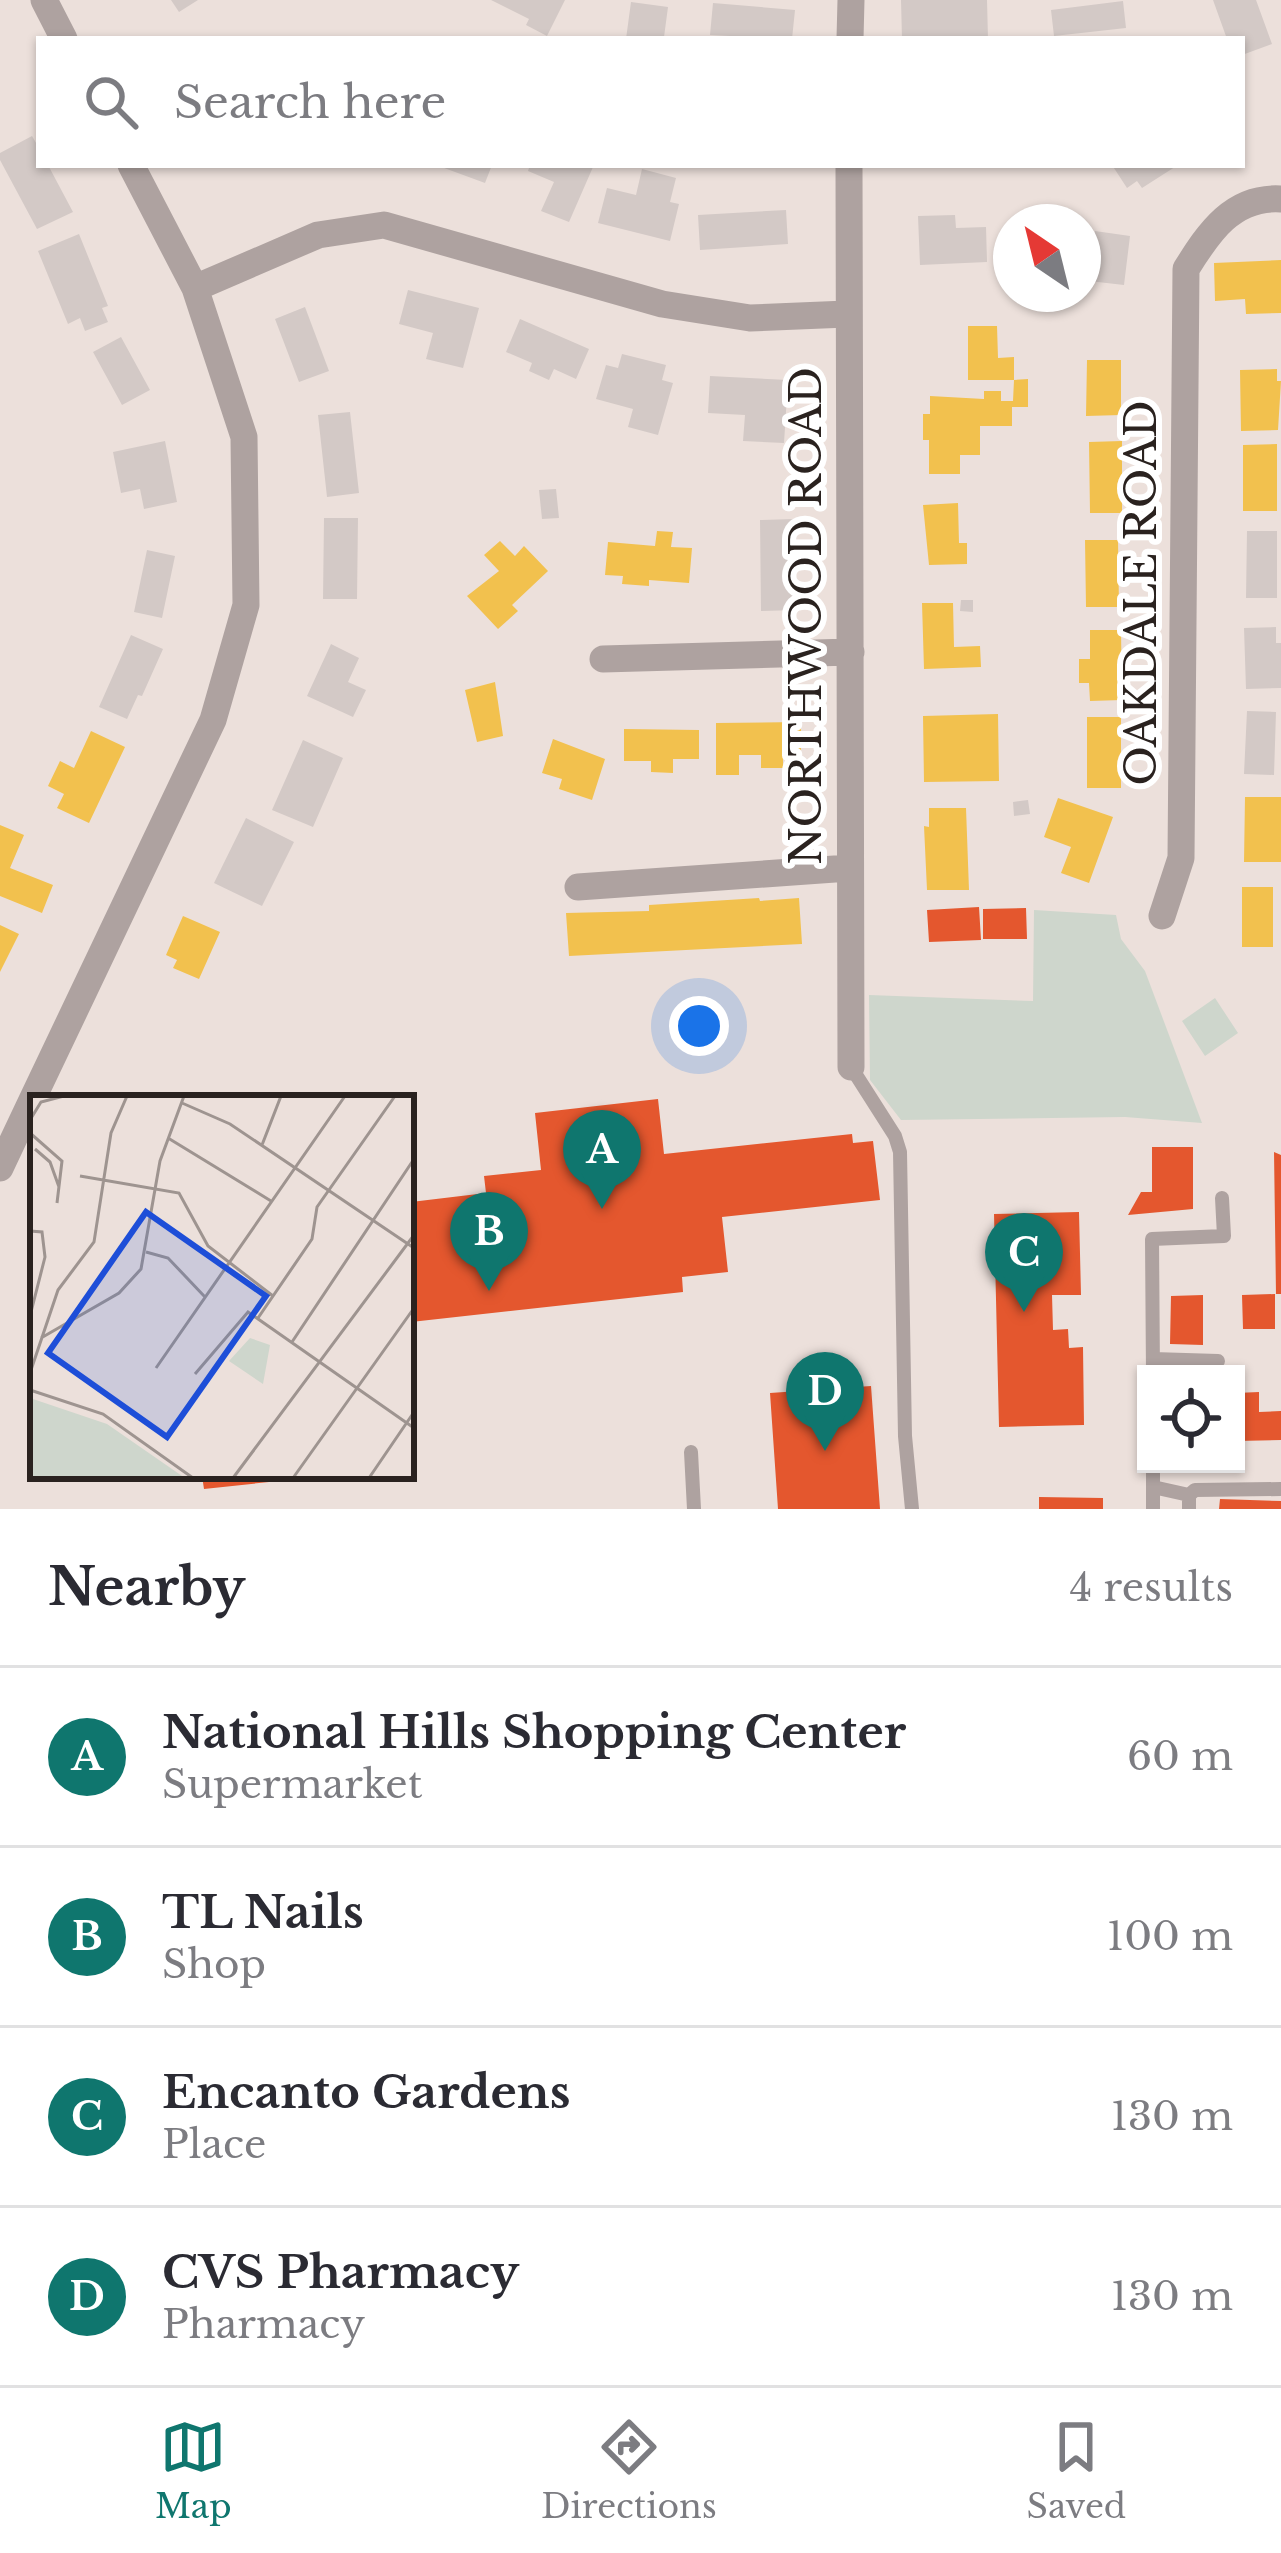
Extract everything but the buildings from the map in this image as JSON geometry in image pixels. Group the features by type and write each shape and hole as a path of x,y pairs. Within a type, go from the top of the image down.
{"street":[{"path":"44,0 62,36"},
{"path":"850,36 851,0"},
{"path":"34,1095 213,720 247,605 244,437 196,288 133,168"},
{"name":"NORTHWOOD ROAD","path":"849,168 851,1067"},
{"name":"OAKDALE ROAD","path":"1162,916 1181,858 1186,268 1204,239 1233,209 1267,198 1281,199"},
{"path":"196,288 319,235 384,225 662,304 750,318 847,314"},
{"path":"602,659 851,652"},
{"path":"578,886 849,868"},
{"path":"0,1168 30,1104"}],"lane":[{"path":"851,1067 895,1136 900,1152 905,1436 911,1509"},
{"path":"1153,1365 1152,1239 1224,1236 1222,1198"},
{"path":"1164,1365 1218,1360"},
{"path":"691,1452 694,1509"},
{"path":"1153,1509 1154,1473"},
{"path":"1153,1487 1189,1502 1196,1490 1281,1489"}],"shaded area":[{"path":"1034,910 1116,915 1121,939 1145,971 1202,1123 1125,1117 901,1120 870,1080 869,995 1033,1001"},
{"path":"1215,998 1238,1033 1205,1056 1182,1021"}],"place":[{"name":"National Hills Shopping Center","path":"602,1209"},
{"name":"TL Nails","path":"489,1291"},
{"name":"Encanto Gardens","path":"1024,1312"},
{"name":"CVS Pharmacy","path":"825,1451"}]}
